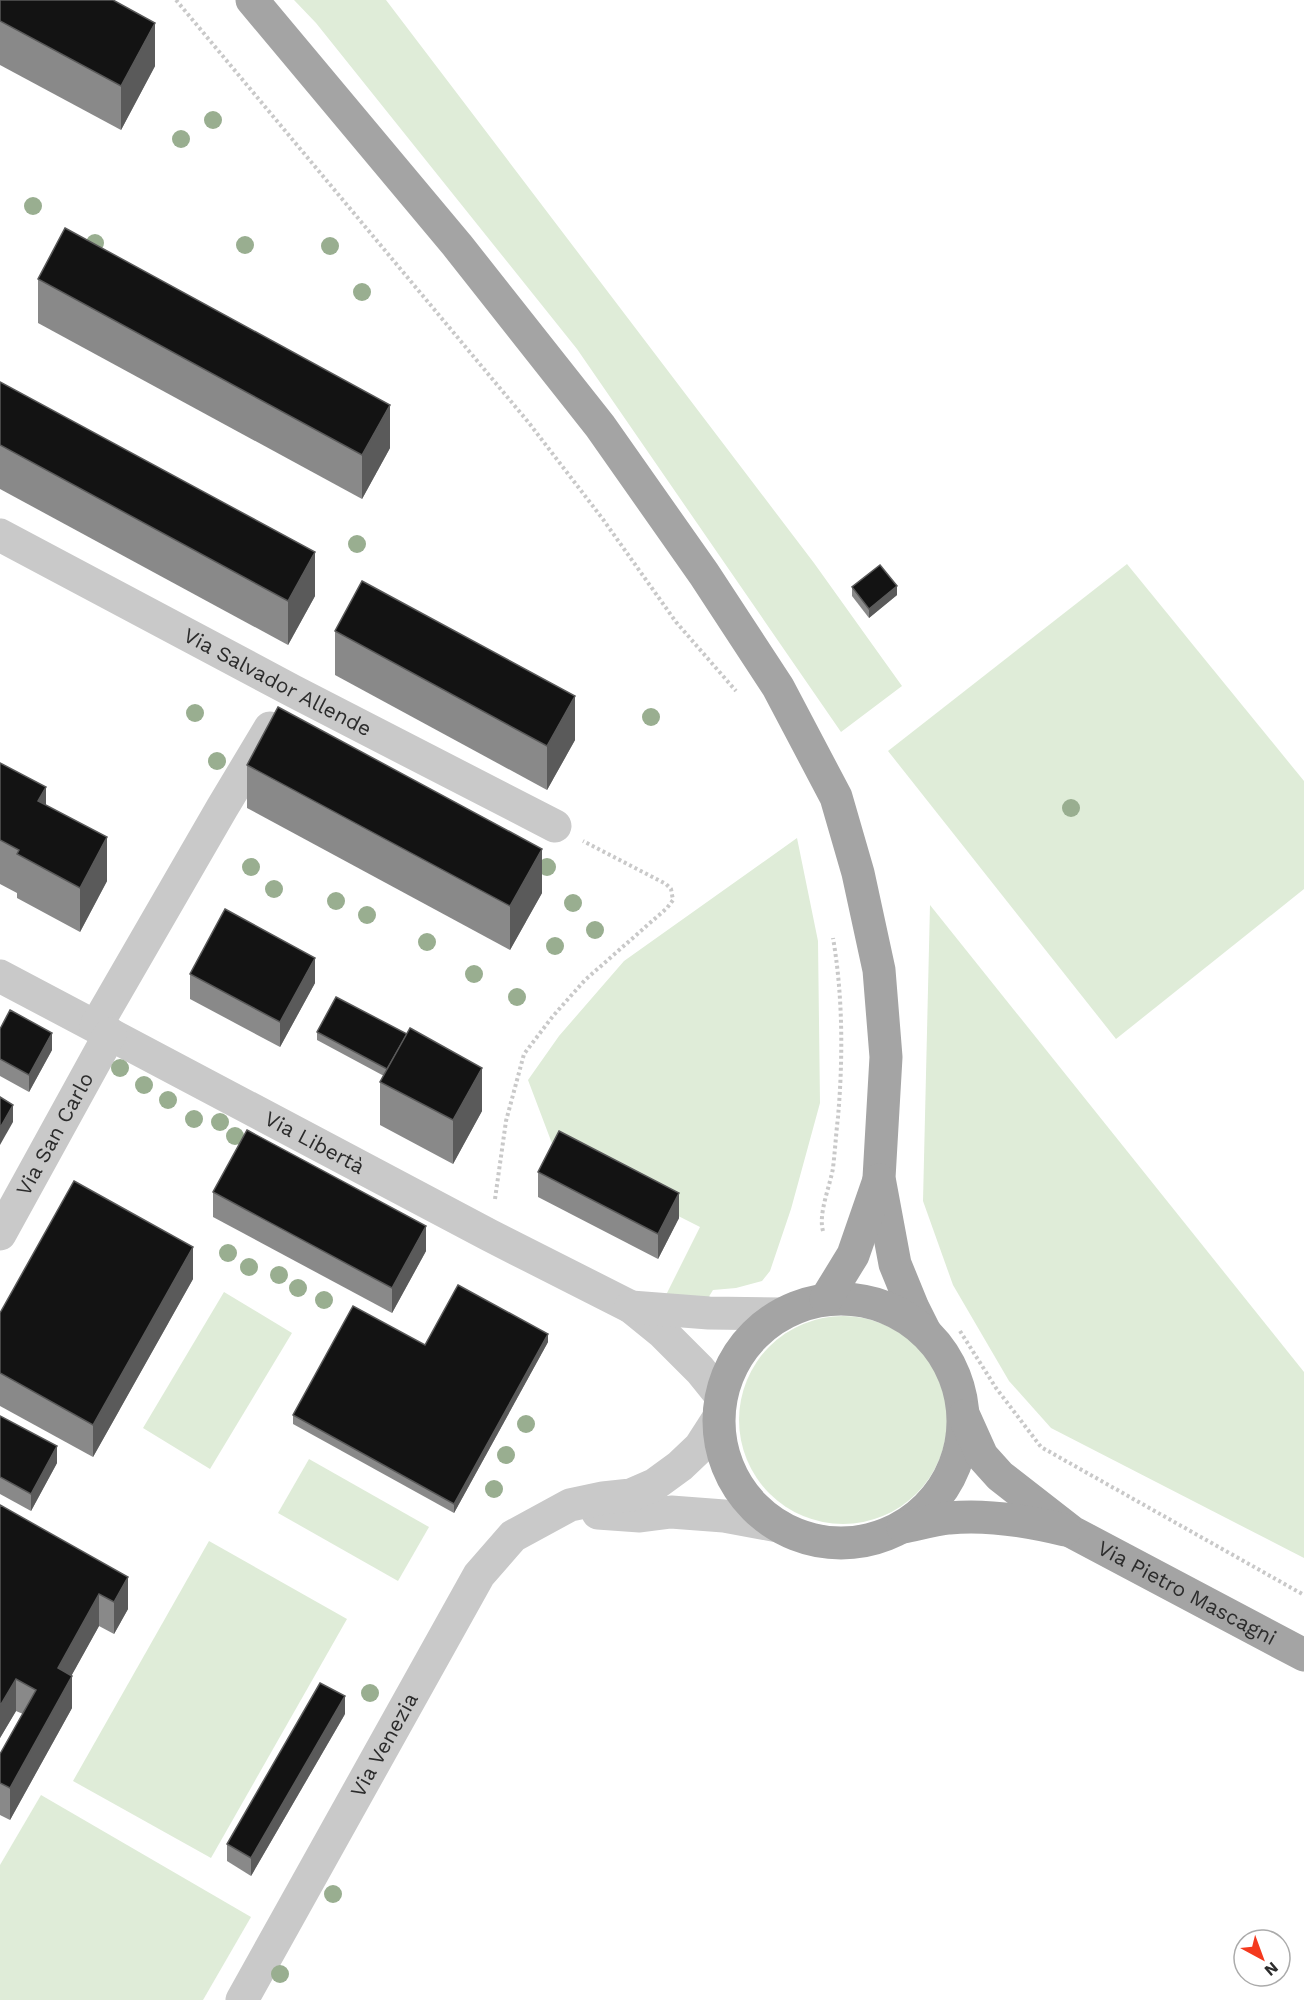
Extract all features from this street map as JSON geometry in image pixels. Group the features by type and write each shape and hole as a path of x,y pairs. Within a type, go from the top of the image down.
{"main road":[{"path":"252,0 458,245 600,426 704,574 778,687 837,797 858,873 879,970 886,1057 879,1178 895,1264 925,1332"},
{"path":"826,1299 853,1255 879,1178"},
{"path":"826,1299 869,1301 909,1318 940,1350 952,1370 960,1392 963,1414 961,1442 954,1468 940,1492 921,1512 898,1528 875,1538 851,1543 825,1542 801,1536 778,1526 761,1514 734,1481 725,1461 720,1440 720,1408 729,1371 742,1348 760,1329 782,1314 803,1304 826,1299"},
{"name":"Via Pietro Mascagni","path":"963,1414 982,1456 1000,1476 1072,1532 1304,1655"},
{"name":"Via Pietro Mascagni","path":"898,1528 949,1518 979,1518 1036,1523 1072,1532"}],"street":[{"name":"Via Salvador Allende","path":"0,535 77,578 555,826"},
{"name":"Via San Carlo","path":"0,1234 103,1030 222,808 293,691"},
{"name":"Via Libertà","path":"4,987 103,1030 489,1235 631,1307 663,1333 700,1370 720,1408"},
{"name":"Via Libertà","path":"631,1307 708,1313 782,1314"},
{"name":"Via Venezia","path":"242,2000 479,1575 513,1536 570,1505 631,1495 654,1485 680,1466 700,1447 720,1408"},
{"name":"Via Venezia","path":"554,1514 568,1512 640,1516 671,1512 724,1516 778,1526"}],"path":[{"path":"176,0 529,423 602,518 676,622 741,698"},
{"path":"489,1235 506,1121 524,1054 585,980 667,908 673,900 671,889 666,884 555,826"},
{"path":"831,1238 823,1231 821,1225 832,1169 841,1061 840,1012 833,935"},
{"path":"960,1330 996,1388 1041,1447 1304,1595"}],"green space":[{"path":"294,0 386,0 814,563 902,686 841,732 577,349 316,23"},
{"path":"1127,564 1304,781 1304,889 1116,1039 888,751"},
{"path":"797,838 818,941 820,1103 791,1209 770,1271 762,1281 736,1288 713,1290 705,1303 666,1295 700,1227 556,1154 528,1080 559,1036 624,961"},
{"path":"930,905 1304,1372 1304,1558 1051,1428 1009,1381 953,1285 923,1201"},
{"path":"224,1292 292,1333 210,1469 143,1428"},
{"path":"843,1316 863,1318 883,1324 909,1340 923,1354 939,1380 945,1400 947,1420 945,1440 939,1460 923,1486 909,1500 883,1516 863,1522 843,1524 823,1522 803,1516 777,1500 763,1486 747,1460 741,1440 739,1420 741,1400 747,1380 763,1354 777,1340 803,1324 823,1318"},
{"path":"309,1459 429,1527 398,1581 278,1513"},
{"path":"209,1541 347,1619 211,1858 73,1781"},
{"path":"41,1795 251,1917 203,2000 0,2000 0,1865"}],"building":[{"path":"0,0 113,0 155,23 121,86 0,21"},
{"path":"65,228 390,405 362,455 38,279"},
{"path":"0,382 315,552 288,601 0,445"},
{"path":"880,565 897,586 869,609 852,587"},
{"path":"362,581 575,696 547,746 335,631"},
{"path":"278,707 542,849 510,906 247,765"},
{"path":"0,763 46,787 38,801 107,837 80,888 17,854 19,850 0,840"},
{"path":"225,909 315,958 280,1022 190,974"},
{"path":"336,997 407,1034 387,1069 317,1032"},
{"path":"10,1010 52,1033 29,1075 0,1059 0,1029"},
{"path":"410,1028 482,1068 453,1120 380,1082"},
{"path":"0,1097 13,1105 0,1128"},
{"path":"247,1130 426,1226 392,1288 213,1192"},
{"path":"559,1131 679,1193 658,1234 538,1172"},
{"path":"74,1181 193,1247 93,1425 0,1373 0,1313"},
{"path":"458,1285 548,1334 454,1504 293,1415 353,1306 425,1345"},
{"path":"0,1416 57,1446 31,1494 0,1477"},
{"path":"0,1505 128,1577 114,1602 99,1594 58,1668 72,1676 10,1788 0,1783 0,1754 36,1690 16,1679 0,1706"},
{"path":"320,1683 345,1696 251,1858 227,1844"}]}
